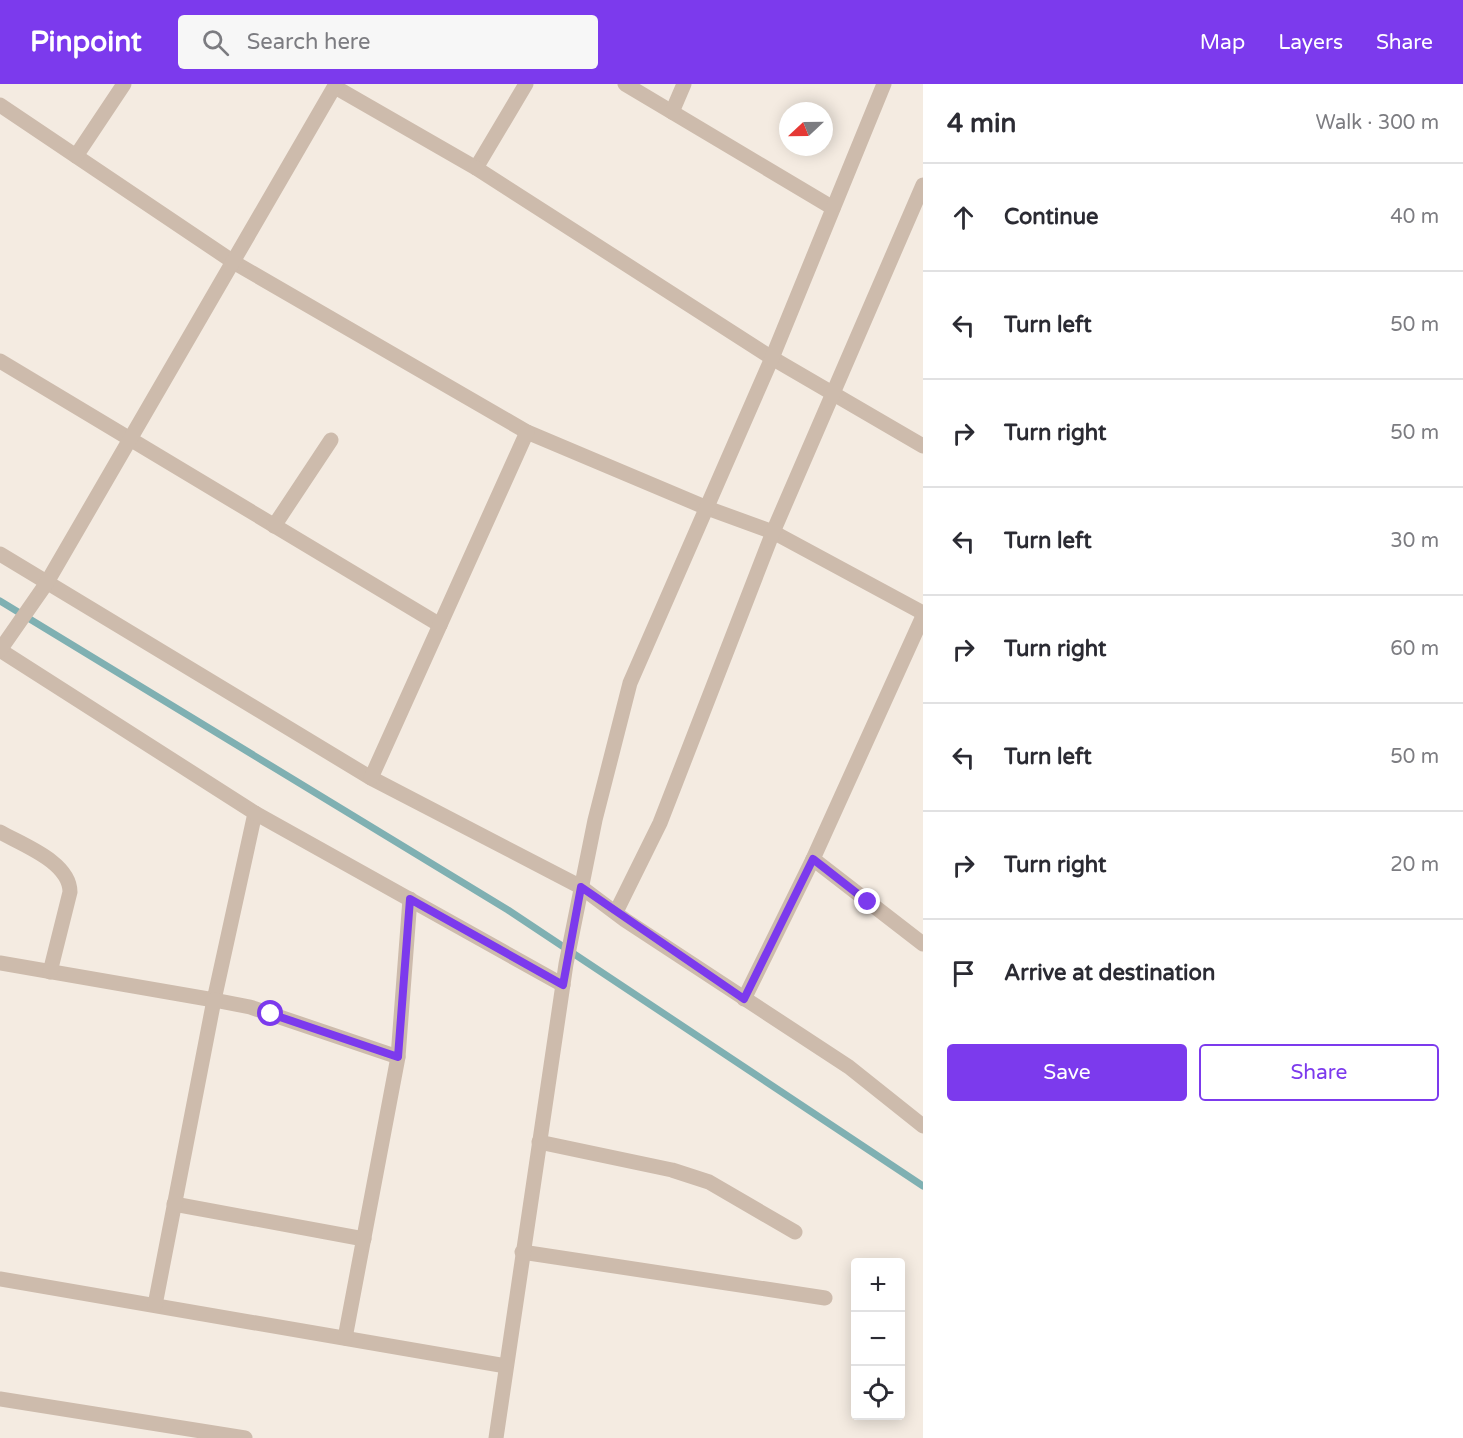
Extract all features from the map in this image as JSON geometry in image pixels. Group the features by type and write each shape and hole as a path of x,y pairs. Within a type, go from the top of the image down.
{"street":[{"path":"76,156 124,84"},
{"path":"476,168 526,84"},
{"path":"625,84 833,208"},
{"path":"672,112 684,84"},
{"path":"496,1438 566,963 595,819 630,682 772,358 884,84"},
{"path":"563,985 255,813 0,650 42,590 235,263 335,85 476,168 772,358 923,446"},
{"path":"0,105 235,263 527,432 707,508 773,532 923,615 813,859 744,999"},
{"path":"616,912 660,823 773,532 834,396 923,185"},
{"path":"0,361 440,625"},
{"path":"371,778 527,432"},
{"path":"274,526 331,440"},
{"path":"0,554 42,590 371,778 580,890 616,912 849,1067 923,1126"},
{"path":"155,1305 214,1000 255,813"},
{"path":"0,832 60,869 70,882 70,892 50,972"},
{"path":"813,859 923,945"},
{"path":"345,1338 398,1057 410,899"},
{"path":"0,963 250,1007 398,1057"},
{"path":"539,1142 672,1170 709,1182 795,1232"},
{"path":"174,1204 364,1239"},
{"path":"522,1252 825,1298"},
{"path":"0,1279 506,1366"},
{"path":"0,1399 245,1438"}],"waterway":[{"path":"0,601 508,910 923,1186"}],"route":[{"path":"271,1014 398,1057 410,899 563,985 581,887 625,920 744,999 813,859 868,902"}]}
